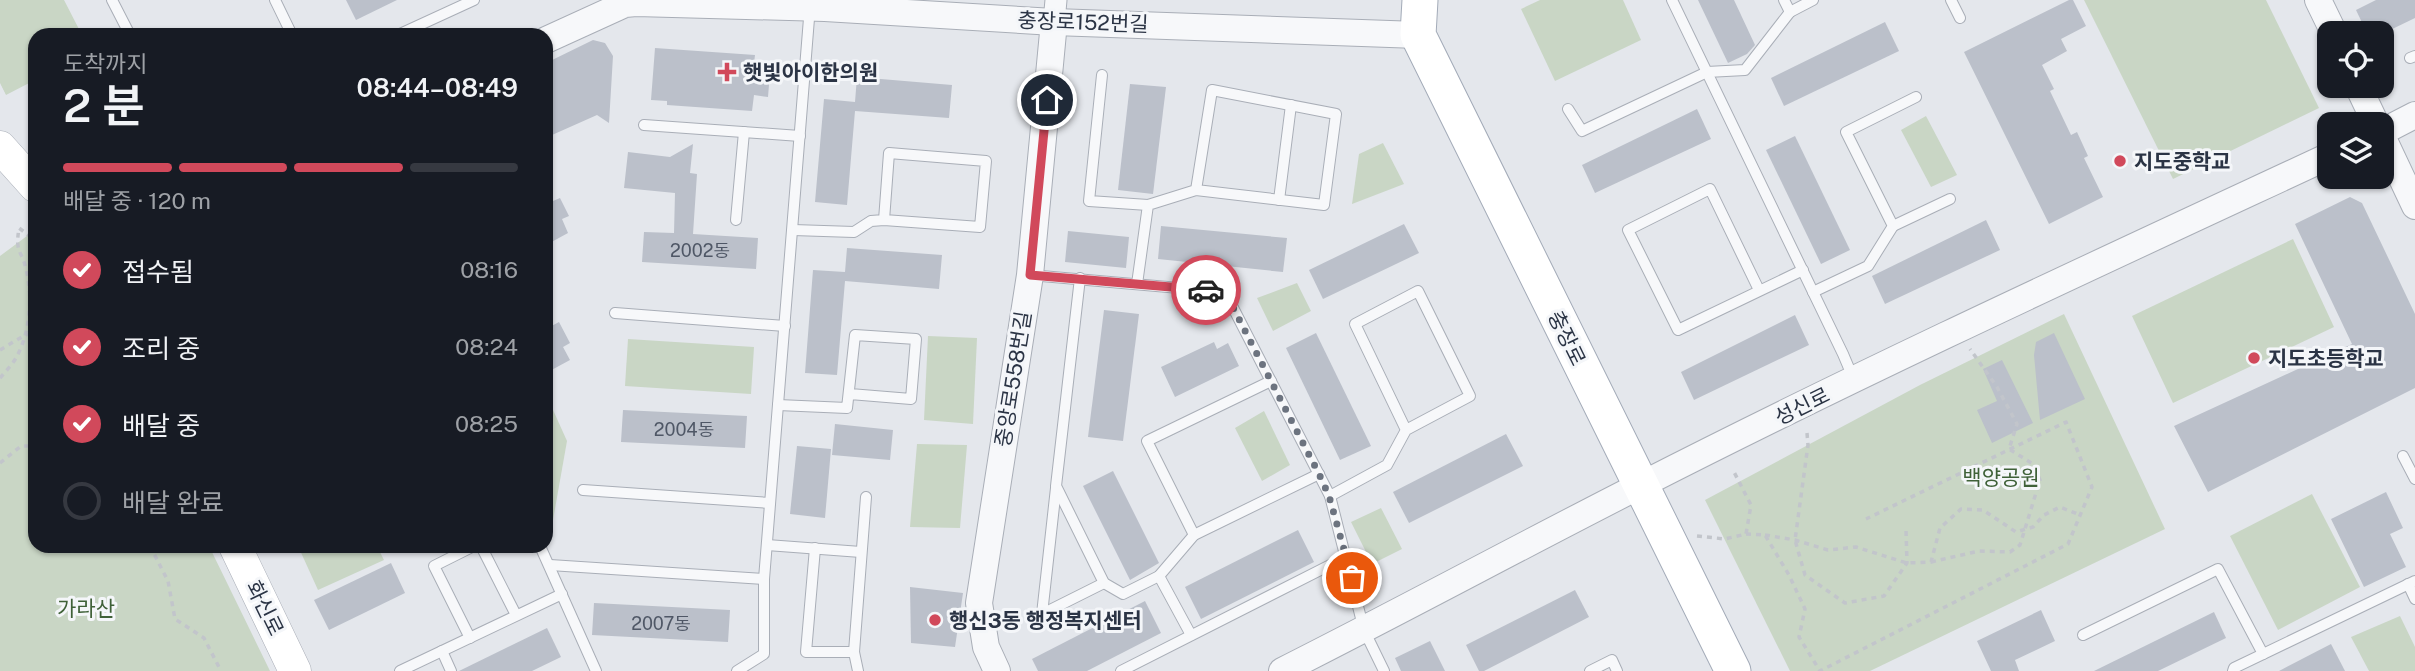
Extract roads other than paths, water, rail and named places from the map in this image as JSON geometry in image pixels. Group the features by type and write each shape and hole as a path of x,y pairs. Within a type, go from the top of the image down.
{"main road":[{"name":"충장로","path":"1420,0 1418,35 1732,671"},
{"path":"0,147 28,178"},
{"name":"화신로","path":"238,553 295,671"}],"street":[{"path":"2319,0 2329,21"},
{"name":"충장로152번길","path":"553,37 625,2 1055,11 1418,35"},
{"name":"중앙로558번길","path":"998,671 986,647 979,603 1030,275 1055,11"},
{"path":"2394,127 2415,115"},
{"path":"2394,160 2415,206"},
{"name":"성신로","path":"1282,671 1640,485 2071,276 2317,162"}],"lane":[{"path":"112,0 126,28"},
{"path":"275,0 289,28"},
{"path":"413,28 474,0"},
{"path":"1672,0 1854,380"},
{"path":"1784,0 1790,12"},
{"path":"1569,109 1582,131 1707,72 1745,70 1790,12 1813,0"},
{"path":"1951,0 1960,18"},
{"path":"737,671 764,654 764,579 810,4"},
{"path":"1102,75 1088,201 1147,205 1196,190 1324,205 1336,114 1212,90 1196,190"},
{"path":"1893,226 1846,132 1916,97"},
{"path":"1279,200 1291,105"},
{"path":"644,125 800,136"},
{"path":"736,220 744,132"},
{"path":"793,230 854,232 871,221 884,220 980,227 986,161 889,153 884,220"},
{"path":"1759,290 1710,189 1628,230 1678,330 1802,270"},
{"path":"1813,292 1868,266 1893,226 1950,199"},
{"path":"1137,284 1147,205"},
{"path":"1030,275 1225,292 1329,496 1364,630 1384,671"},
{"path":"1080,278 1042,614 1104,583"},
{"path":"1329,496 1387,465 1406,430 1470,396 1418,291 1354,324 1406,430"},
{"path":"615,313 785,326"},
{"path":"778,404 847,408 855,335 916,339 911,399 850,394"},
{"path":"1194,536 1147,441 1270,381"},
{"path":"2403,456 2415,479"},
{"path":"1056,486 1104,583 1123,594 1160,576 1194,536 1319,474"},
{"path":"583,490 770,503"},
{"path":"858,671 855,652 866,497"},
{"path":"767,545 861,552"},
{"path":"815,548 806,652 855,652"},
{"path":"460,553 434,566 470,638"},
{"path":"485,553 516,615"},
{"path":"544,553 596,671"},
{"path":"1122,671 1346,557"},
{"path":"550,565 764,579"},
{"path":"2083,635 2218,569 2263,654"},
{"path":"1160,576 1191,635"},
{"path":"2233,671 2234,668 2412,582 2415,599"},
{"path":"400,671 562,593"},
{"path":"442,651 451,671"},
{"path":"1590,671 1612,660 1617,671"}],"place":[{"name":"햇빛아이한의원","path":"727,72"},
{"name":"지도중학교","path":"2120,161"},
{"name":"지도초등학교","path":"2254,358"},
{"name":"행신3동 행정복지센터","path":"935,620"}],"park label":[{"name":"백양공원","path":"2001,477"},
{"name":"가라산","path":"86,608"}]}
